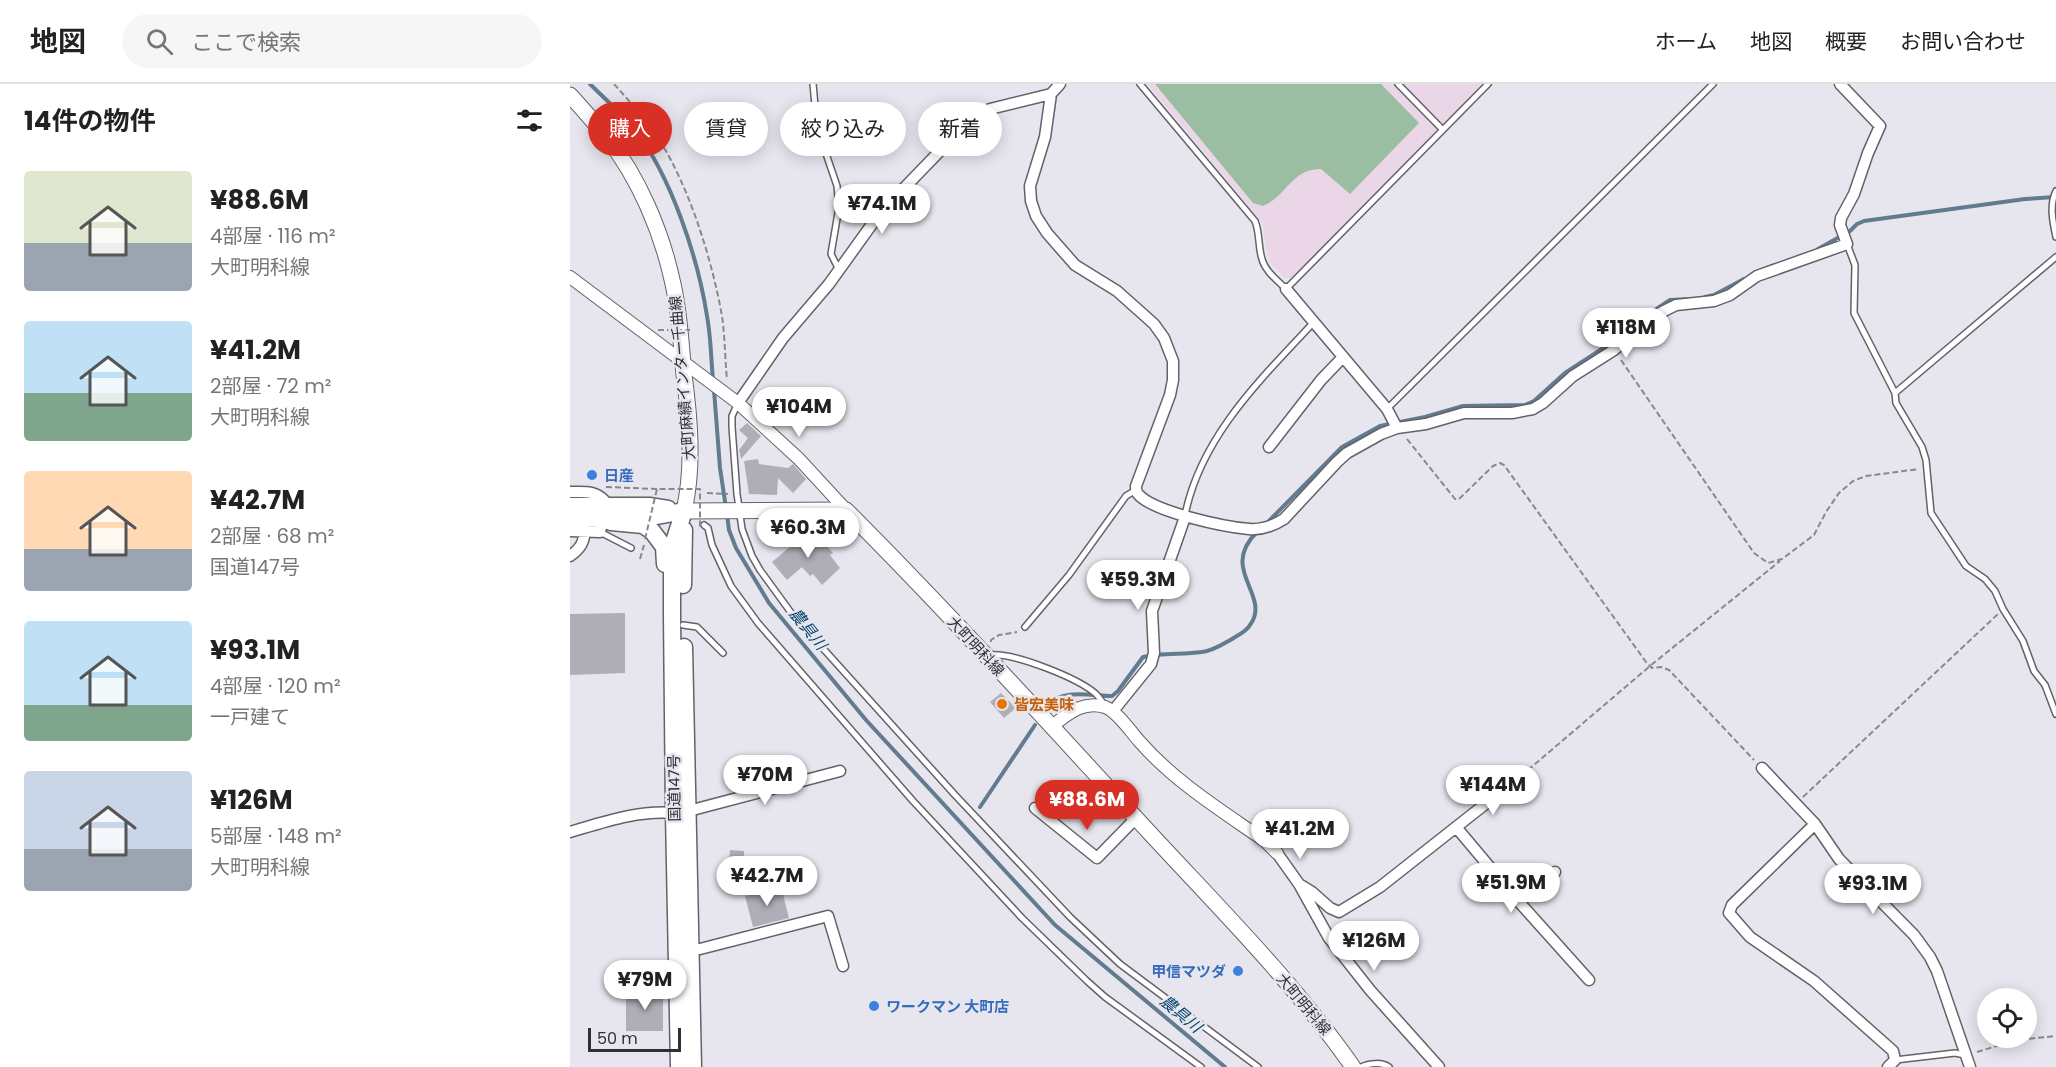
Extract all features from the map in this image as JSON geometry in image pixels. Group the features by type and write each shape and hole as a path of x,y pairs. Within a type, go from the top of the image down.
{"highway":[{"path":"570,506 611,522 643,525 651,531 664,547 666,604 678,620"},
{"path":"570,519 602,519 649,506 684,511"},
{"name":"国道147号","path":"679,1067 678,620 684,511"},
{"name":"国道147号","path":"680,811 690,949 693,1067"}],"main road":[{"name":"大町麻績インター千曲線","path":"570,95 606,137 637,185 655,226 673,284 683,361 690,468 684,511"},
{"path":"684,511 704,522 738,512 846,510"},
{"name":"大町明科線","path":"846,510 988,652 1052,726 1223,911 1308,1007 1353,1067"}],"street":[{"path":"1060,84 1051,94 1045,137 1030,186 1031,201 1036,216 1047,233 1075,265 1116,291 1154,324 1164,338 1173,361 1170,395 1136,490 1148,501 1185,516 1249,529 1274,525 1284,519 1347,453 1363,443 1397,428 1426,424 1464,413 1512,413 1533,409 1573,376 1614,350 1653,317 1676,305 1714,301 1730,295 1757,276 1847,244 1840,225 1841,218 1854,194 1880,126 1840,84"},
{"path":"731,398 839,270 880,213 965,126 976,116 990,109 1051,94"},
{"path":"570,277 731,398 799,459 846,510"},
{"path":"1286,289 1387,409 1397,428"},
{"path":"1269,447 1321,380 1343,357"},
{"path":"570,492 590,492 605,501 602,519 585,530 570,531"},
{"path":"1109,709 1151,664 1154,653 1152,611 1185,516"},
{"path":"570,556 579,550 584,541 585,530"},
{"path":"1052,726 1071,711 1091,704 1109,709 1171,773 1265,841 1277,853 1299,884 1329,938 1370,990 1439,1067"},
{"path":"1762,768 1815,824 1839,859 1914,935 1930,957 1941,981 1970,1067"},
{"path":"570,832 611,819 696,809 840,771"},
{"path":"1299,884 1330,908 1339,912 1380,887 1512,783"},
{"path":"1035,808 1097,858 1136,819"},
{"path":"1815,824 1732,905 1729,913 1750,938 1814,981 1893,1051 1892,1063"},
{"path":"1456,827 1589,980"},
{"path":"1519,902 1555,872"},
{"path":"690,949 711,946 828,915 843,966"}],"lane":[{"path":"813,84 817,127 837,186 839,207 831,254 839,270"},
{"path":"1140,84 1255,221 1259,229 1262,259 1266,267 1286,289 1488,84"},
{"path":"1398,84 1442,129"},
{"path":"1387,409 1713,84"},
{"path":"2056,191 2053,197 2052,218 2056,237"},
{"path":"1847,244 1855,265 1854,313 1894,393 1896,403 1922,447 1927,469 1931,513 1966,566 1985,579 1995,591 2003,609 2023,641 2034,671 2045,685 2056,714"},
{"path":"1894,393 2056,257"},
{"path":"1185,516 1198,476 1214,443 1233,413 1314,322"},
{"path":"731,398 738,512 742,529 752,556 792,614 1070,917 1120,964 1258,1067"},
{"path":"1025,627 1069,575 1126,496 1136,490"},
{"path":"602,519 631,548"},
{"path":"704,522 731,586 758,623 913,801 1022,918 1087,981 1105,997 1201,1067"},
{"path":"678,620 697,627 723,653"},
{"path":"988,652 1011,656 1066,676 1096,694 1109,709"},
{"path":"1892,1063 1955,1053 1965,1055"},
{"path":"1361,1067 1375,1064 1389,1067"}],"path":[{"path":"614,84 661,142 694,214 709,262 721,315 731,398"},
{"path":"658,330 690,330"},
{"path":"1614,350 1754,553 1768,562 1782,559"},
{"path":"1397,428 1455,499 1459,499 1493,466 1500,463 1504,465 1650,666 1652,668 1665,667 1670,670 1762,768"},
{"path":"1512,783 1650,666 1814,535 1839,493 1853,481 1866,476 1910,469 1927,469"},
{"path":"604,487 700,489 704,522"},
{"path":"640,560 657,489"},
{"path":"707,493 734,494"},
{"path":"1796,803 2003,609"},
{"path":"988,652 991,640 999,635 1020,631 1025,627"},
{"path":"1965,1055 2016,1040 2056,1036"}],"shaded area":[{"path":"1147,84 1481,84 1294,277 1284,278 1269,262 1262,223"}],"green space":[{"path":"1155,84 1381,84 1419,123 1350,194 1321,169 1311,170 1296,178 1271,202 1263,206 1253,203"}],"building":[{"path":"747,423 761,436 741,459 739,450 748,438 739,430"},
{"path":"758,459 759,464 788,468 793,464 806,479 793,493 778,478 777,495 749,494 744,461"},
{"path":"811,529 833,553 830,555 840,568 822,585 813,574 810,576 802,567 787,580 772,562"},
{"path":"625,613 625,673 570,675 570,614"},
{"path":"1001,693 1016,708 1004,718 990,702"},
{"path":"730,850 744,851 745,886 725,887 724,864 729,862"},
{"path":"781,887 789,918 753,927 745,896"},
{"path":"663,991 663,1031 626,1031 626,992"}],"waterway":[{"name":"農具川","path":"590,84 619,112 648,149 681,218 703,293 713,380"},
{"path":"1818,249 1864,221 2055,197"},
{"path":"1756,272 1774,265"},
{"path":"1705,297 1714,295 1744,279"},
{"path":"1652,312 1670,300 1692,299"},
{"path":"1267,523 1342,447 1380,426 1463,406 1525,405 1534,401 1565,373 1628,332"},
{"name":"農具川","path":"714,390 720,468 726,508"},
{"name":"農具川","path":"727,515 729,530 736,548 769,603 866,720 1055,925 1225,1067"},
{"path":"1048,706 1054,700 1069,695 1112,696 1143,657 1206,651 1218,647 1244,631 1255,614 1255,603 1243,570 1243,558 1246,546 1257,532"},
{"path":"980,807 1035,725"}],"place":[{"name":"日産","path":"592,475"},
{"name":"皆宏美味","path":"1002,704"},
{"name":"甲信マツダ","path":"1238,971"},
{"name":"ワークマン 大町店","path":"874,1006"}]}
